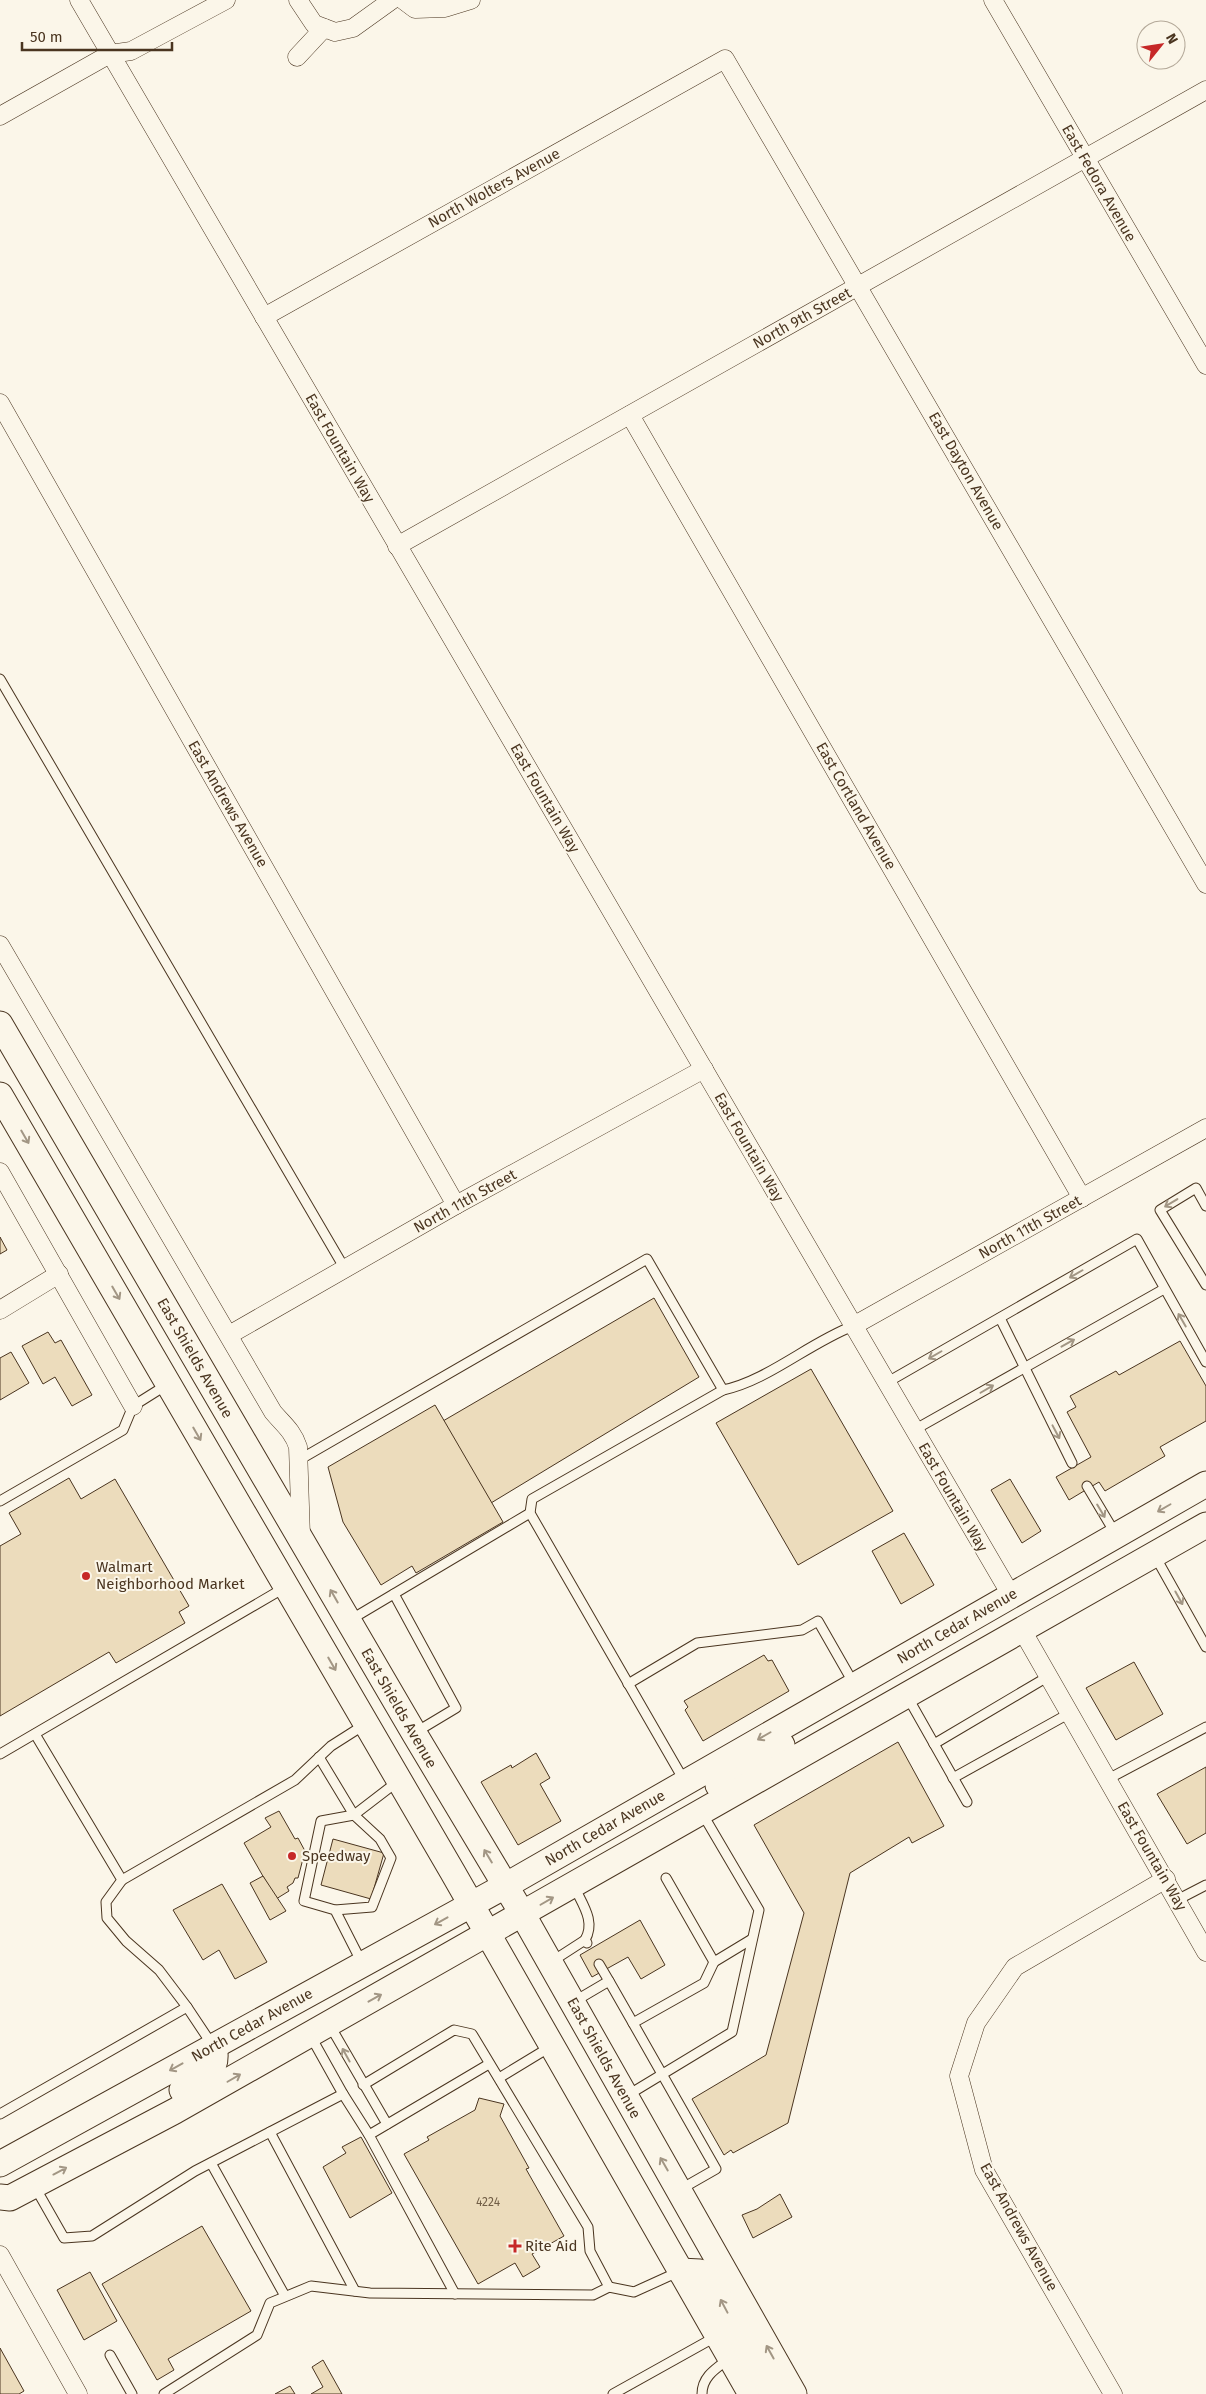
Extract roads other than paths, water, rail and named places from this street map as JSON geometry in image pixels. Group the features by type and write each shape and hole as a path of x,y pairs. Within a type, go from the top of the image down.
{"main road":[{"name":"East Shields Avenue","path":"0,1024 414,1733 523,1915 794,2394"},
{"path":"0,1096 489,1934 751,2394"},
{"path":"98,1263 109,1261 118,1264 126,1272 204,1405 265,1478"},
{"name":"North Cedar Avenue","path":"0,2164 505,1886 1206,1484"},
{"path":"0,2197 10,2198 133,2133 320,2029 1155,1556 1206,1525"},
{"path":"1022,1630 1021,1618 1029,1603 1108,1556 1116,1535"},
{"path":"287,1587 308,1592 321,1611 330,1619 340,1622 349,1621"},
{"path":"907,1696 918,1672 1001,1625 1011,1609 1010,1595"},
{"path":"702,1812 703,1802 709,1792 844,1707 854,1685"},
{"path":"133,2133 141,2116 155,2103 203,2078 217,2060 214,2046"},
{"path":"680,2271 700,2272 716,2292 774,2394"}],"street":[{"name":"East Fountain Way","path":"79,0 1010,1595"},
{"path":"0,116 110,54 131,51 226,0"},
{"path":"298,0 314,24 335,32 353,28 392,0"},
{"path":"403,0 415,9 445,8 471,0"},
{"name":"East Fedora Avenue","path":"993,0 1206,365"},
{"path":"297,57 324,28"},
{"name":"North Wolters Avenue","path":"264,317 725,59"},
{"name":"East Dayton Avenue","path":"725,59 1206,884"},
{"name":"North 9th Street","path":"397,546 1206,90"},
{"name":"East Andrews Avenue","path":"0,403 456,1205"},
{"name":"East Cortland Avenue","path":"630,415 1082,1198"},
{"path":"0,945 273,1412 296,1438 299,1460 301,1540"},
{"name":"North 11th Street","path":"229,1335 456,1205 704,1070"},
{"name":"North 11th Street","path":"853,1326 1206,1128"},
{"path":"0,1172 133,1406"},
{"path":"0,1310 59,1274"},
{"name":"East Fountain Way","path":"1022,1630 1206,1952"},
{"name":"East Andrews Avenue","path":"1113,2394 984,2170 959,2076 976,2023 1015,1967 1166,1879"},
{"path":"0,2255 78,2394"}],"lane":[{"path":"0,679 345,1269"},
{"path":"1206,1206 1196,1188 1160,1210 1206,1285"},
{"path":"886,1383 1137,1239 1206,1362"},
{"path":"299,1460 647,1259 723,1390"},
{"path":"914,1430 1164,1288"},
{"path":"1000,1318 1026,1367 1040,1402 1072,1462"},
{"path":"685,1782 530,1513 532,1499 723,1390 742,1386 832,1334 853,1326"},
{"path":"0,1501 123,1430 133,1406 168,1384"},
{"path":"1086,1486 1116,1535"},
{"path":"349,1621 530,1513"},
{"path":"1155,1556 1206,1647"},
{"path":"0,1754 287,1587"},
{"path":"394,1594 456,1708 414,1733"},
{"path":"628,1684 697,1644 802,1630 818,1621 854,1685"},
{"path":"934,1744 1049,1676"},
{"path":"907,1696 967,1802"},
{"path":"953,1778 1070,1713"},
{"path":"214,2046 159,1970 126,1941 107,1918 106,1902 122,1880 295,1780 331,1746 367,1724"},
{"path":"1108,1779 1206,1727"},
{"path":"35,1734 122,1880"},
{"path":"318,1757 354,1816 380,1838 391,1858 372,1907 335,1910 304,1901 321,1821 354,1816 399,1780"},
{"path":"625,2096 732,2032 759,1910 702,1812"},
{"path":"666,1878 714,1962"},
{"path":"1177,1900 1206,1885"},
{"path":"550,1962 586,1941 590,1931 591,1922 574,1886"},
{"path":"335,1910 362,1964"},
{"path":"634,2023 704,1983 714,1962 752,1939"},
{"path":"599,1964 716,2169 679,2190"},
{"path":"572,2002 609,1981"},
{"path":"0,2114 187,2007"},
{"path":"320,2029 363,2085 387,2124"},
{"path":"320,2029 343,2094 369,2135 456,2294"},
{"path":"363,2085 454,2030 472,2034 588,2227 590,2251 608,2287"},
{"path":"499,2078 552,2046"},
{"path":"369,2135 489,2064"},
{"path":"34,2185 64,2238 92,2236 211,2163 343,2094"},
{"path":"270,2132 355,2291"},
{"path":"211,2163 285,2296"},
{"path":"164,2394 257,2335 270,2303 311,2286 355,2291 593,2295 608,2287 634,2292 680,2271"},
{"path":"613,2394 717,2336"},
{"path":"110,2355 130,2393"},
{"path":"702,2394 702,2384 707,2376 730,2358"}],"place":[{"name":"Walmart Neighborhood Market","path":"86,1576"},
{"name":"Speedway","path":"292,1856"},
{"name":"Rite Aid","path":"515,2246"}]}
